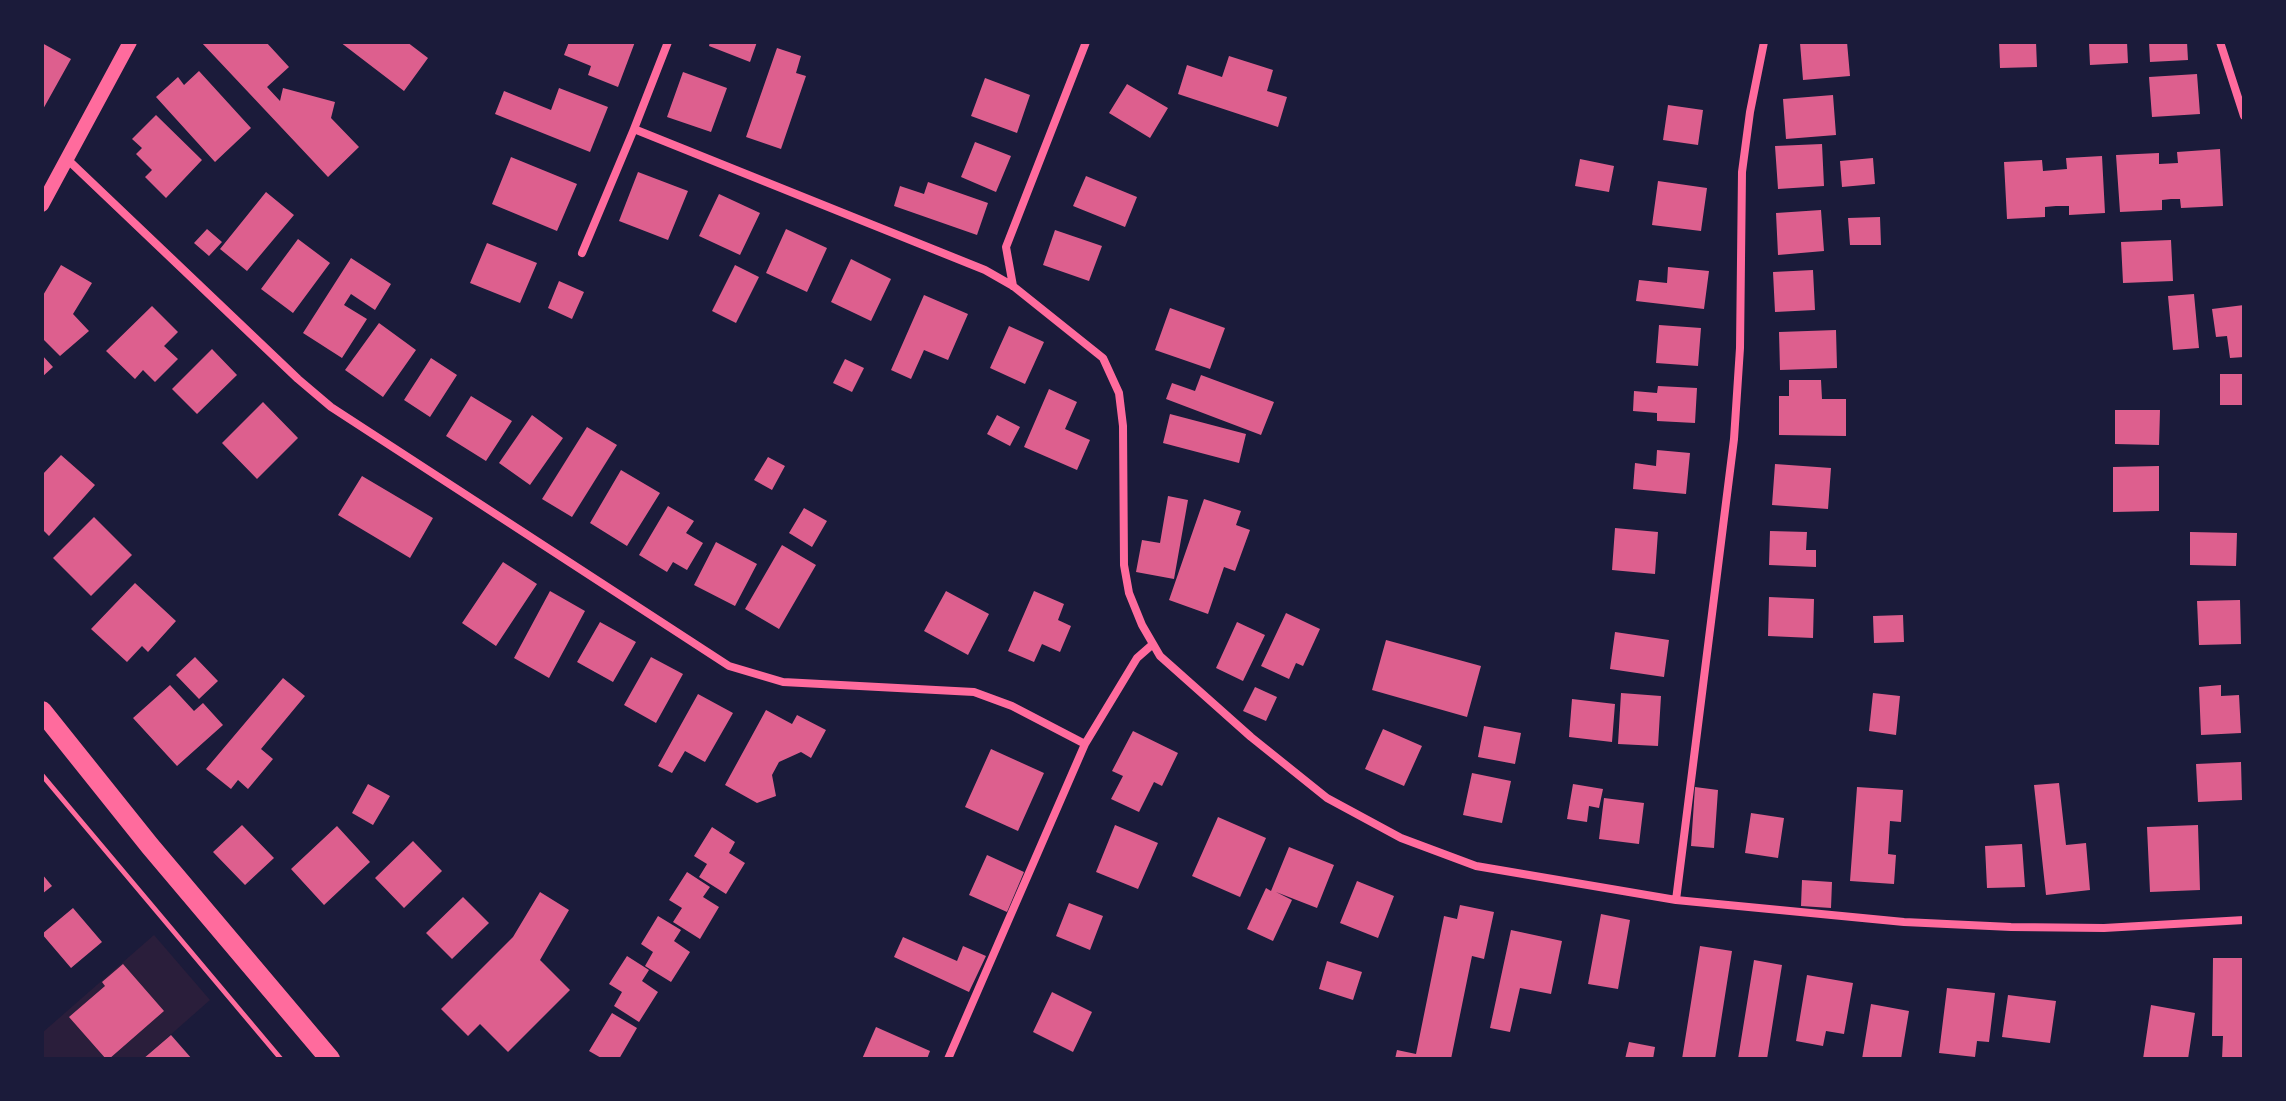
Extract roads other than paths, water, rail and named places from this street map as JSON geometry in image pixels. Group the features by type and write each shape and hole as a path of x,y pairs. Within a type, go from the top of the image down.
{"main road":[{"path":"42,711 150,846 330,1059"}],"street":[{"path":"42,205 130,42"},
{"path":"582,253 668,42"},
{"path":"1013,286 1006,247 1086,42"},
{"path":"1676,900 1734,439 1740,348 1742,172 1764,42"},
{"path":"2220,42 2244,116"},
{"path":"634,129 985,270 1013,286 1103,358 1119,393 1123,426 1124,565 1129,593 1160,656 1251,737 1327,798 1401,838 1476,866 1676,900 1904,922 2011,927 2104,928 2244,920"},
{"path":"67,159 331,407 729,666 783,682 974,692 1012,706 1085,744"},
{"path":"948,1059 1085,744 1137,658 1153,644"}]}
